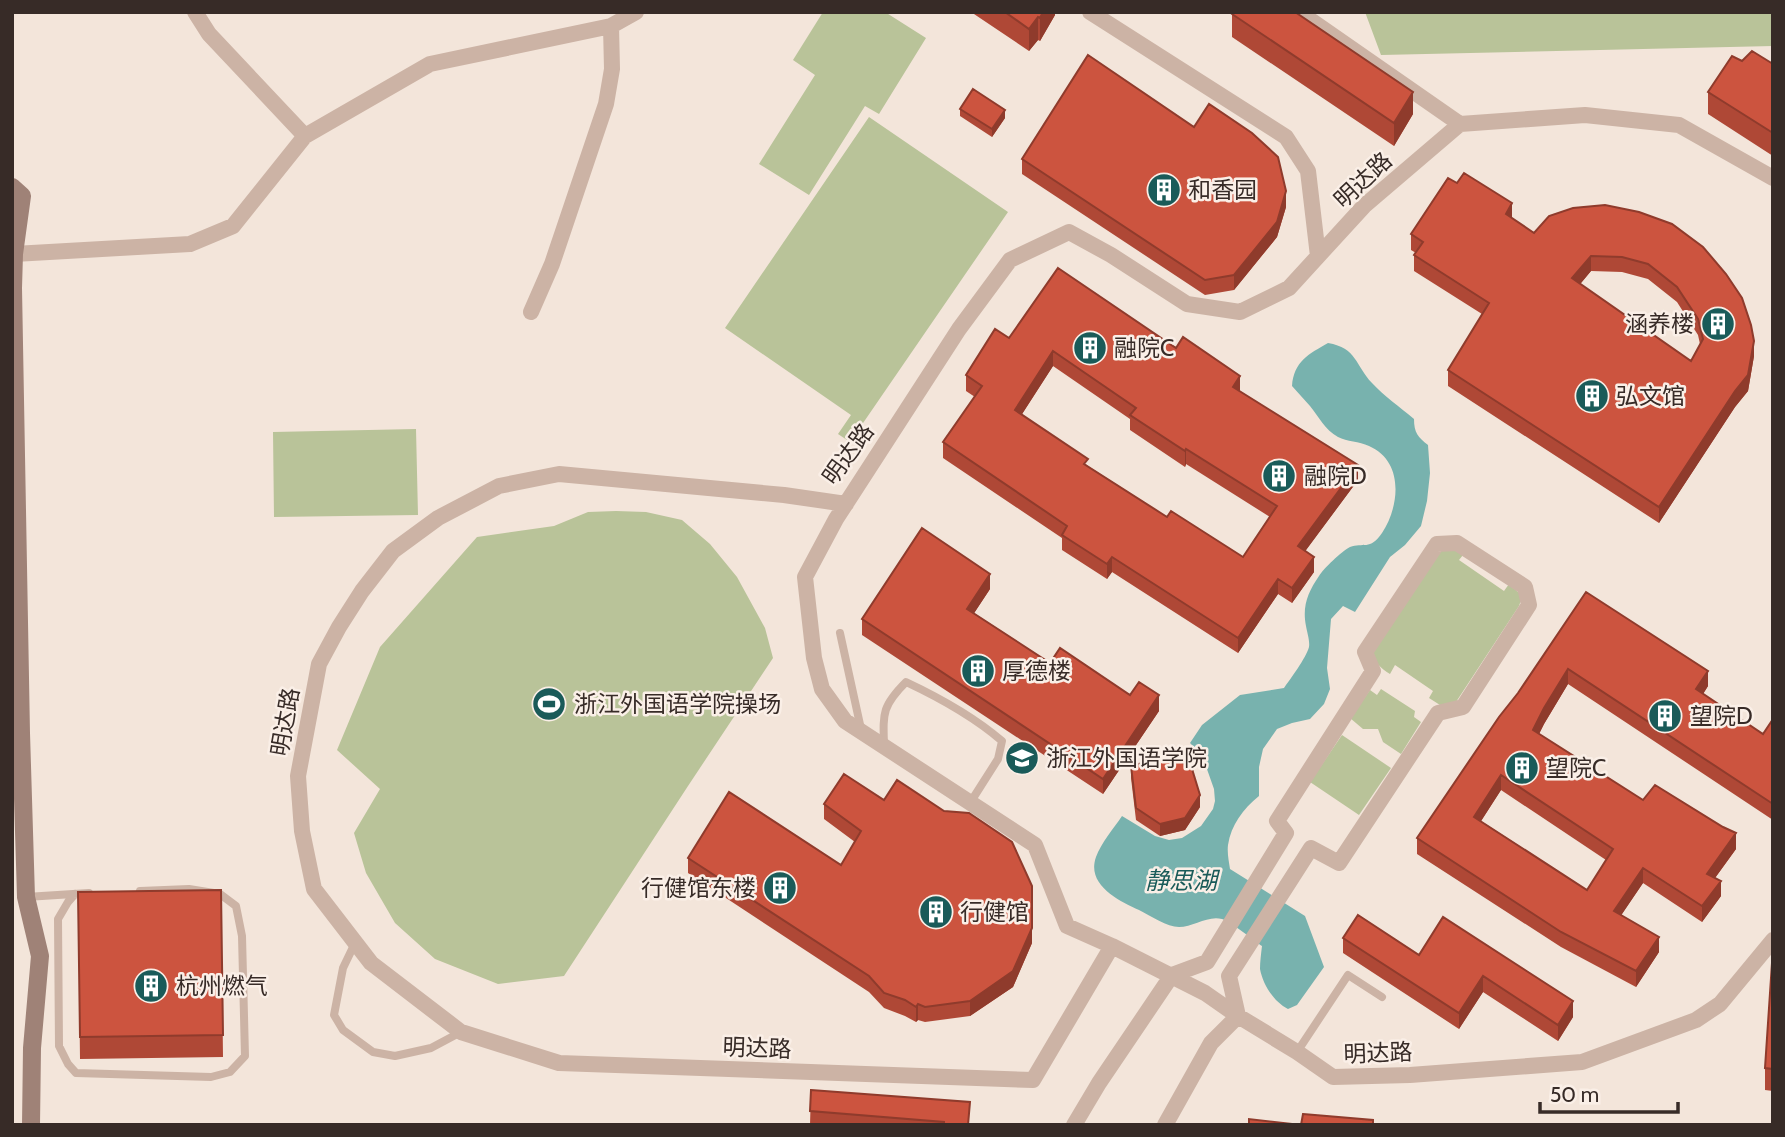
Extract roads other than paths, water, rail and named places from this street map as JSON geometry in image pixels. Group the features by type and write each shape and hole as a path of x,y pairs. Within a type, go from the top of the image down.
{"street":[{"path":"195,12 209,34 305,136"},
{"path":"14,254 190,244 233,226 305,136 430,64 611,26 636,12"},
{"path":"1090,12 1286,137 1308,172 1318,256"},
{"path":"1299,12 1460,124 1585,115 1679,125 1773,178"},
{"path":"531,312 552,264 606,104 612,69 611,26"},
{"name":"明达路","path":"1460,124 1364,206 1289,288 1240,312 1187,304 1111,255 1069,232 1010,260 959,329 846,504 784,495 559,474 499,486 438,518 393,551 362,591 319,664 298,776 302,831 314,889 371,963 461,1032 559,1063 1033,1080 1112,946 1205,993 1333,1077 1410,1075 1582,1062 1696,1020 1720,1004 1773,940"},
{"path":"12,187 22,196 14,254 14,488 26,897 40,956 32,1048 31,1125"},
{"path":"846,504 805,577 814,659 822,689 845,721 1035,845 1067,926 1112,946"},
{"path":"1074,1125 1172,975 1207,962 1286,833 1277,821 1373,671 1365,652 1437,544 1457,543 1525,587 1529,605 1463,707 1438,713 1339,863 1311,848 1229,976 1238,1016 1211,1043 1165,1125"}],"lane":[{"path":"840,633 861,732"},
{"path":"884,746 883,717 892,696 906,682 980,722 1002,741 999,759 970,803"},
{"path":"75,894 58,919 59,1046 68,1064 76,1073 211,1077 230,1072 245,1056 242,936 236,906 220,894 189,889 125,892"},
{"path":"26,897 100,893"},
{"path":"355,943 343,968 334,1015 343,1030 373,1052 395,1056 431,1048 461,1032"},
{"path":"1297,1052 1348,975 1382,997"}],"water":[{"name":"静思湖","path":"1328,343 1338,345 1350,353 1372,383 1414,419 1417,434 1428,445 1430,473 1421,526 1405,545 1390,557 1355,612 1343,606 1331,619 1327,668 1330,689 1324,704 1310,719 1277,729 1263,749 1259,767 1259,796 1239,818 1228,845 1230,869 1305,916 1324,967 1297,1005 1288,1009 1278,1002 1266,987 1261,975 1262,946 1225,920 1217,918 1179,927 1164,923 1106,891 1096,876 1094,867 1101,846 1122,816 1155,836 1169,840 1182,838 1201,826 1213,809 1214,789 1202,755 1190,743 1202,725 1240,695 1284,688 1309,647 1305,612 1315,582 1346,549 1366,545 1378,539 1388,522 1395,498 1395,485 1388,462 1369,446 1333,434 1292,386 1299,364"}],"place":[{"name":"和香园","path":"1164,190"},
{"name":"涵养楼","path":"1718,324"},
{"name":"融院C","path":"1090,348"},
{"name":"弘文馆","path":"1592,396"},
{"name":"融院D","path":"1279,476"},
{"name":"厚德楼","path":"978,671"},
{"name":"浙江外国语学院操场","path":"549,704"},
{"name":"望院D","path":"1665,716"},
{"name":"浙江外国语学院","path":"1022,758"},
{"name":"望院C","path":"1522,768"},
{"name":"行健馆东楼","path":"780,888"},
{"name":"行健馆","path":"936,912"},
{"name":"杭州燃气","path":"151,986"}]}
